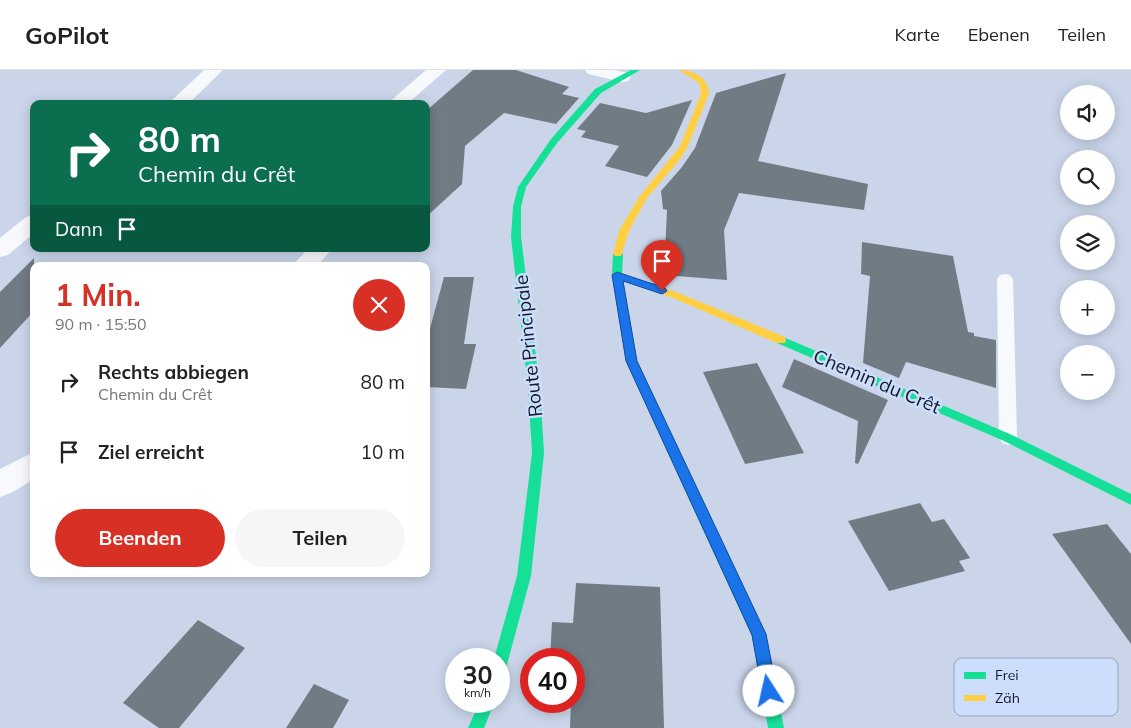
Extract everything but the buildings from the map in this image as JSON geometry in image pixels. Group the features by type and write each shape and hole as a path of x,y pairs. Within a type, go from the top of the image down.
{"street":[{"path":"181,100 214,70"},
{"path":"401,100 437,70"},
{"path":"594,70 629,73"},
{"path":"683,70 703,81 706,87 705,94 678,156 643,197 624,231 618,254 617,275 631,361 759,634 776,728"},
{"name":"Route Principale","path":"504,648 524,576 538,453 534,388 516,237 517,207 522,188 554,140 598,91 629,73"},
{"path":"0,250 30,225"},
{"path":"308,262 318,252"},
{"name":"Chemin du Crêt","path":"617,275 685,299 1008,438 1131,500"},
{"path":"0,484 30,466"},
{"path":"476,728 483,713"}],"lane":[{"path":"1005,279 1008,438"}],"traffic: fast":[{"path":"504,648 524,576 538,453 534,388 516,237 517,207 522,187 554,141 598,91 636,70"},
{"path":"618,254 617,275 631,361 759,635 776,728"},
{"path":"781,340 1008,438 1131,500"},
{"path":"476,728 483,713"}],"traffic: slow":[{"path":"618,254 624,231 643,197 678,156 684,146 705,94 702,81 683,70"},
{"path":"617,275 677,296 781,340"}],"route":[{"path":"662,291 617,275 631,361 759,634 769,691"}]}
